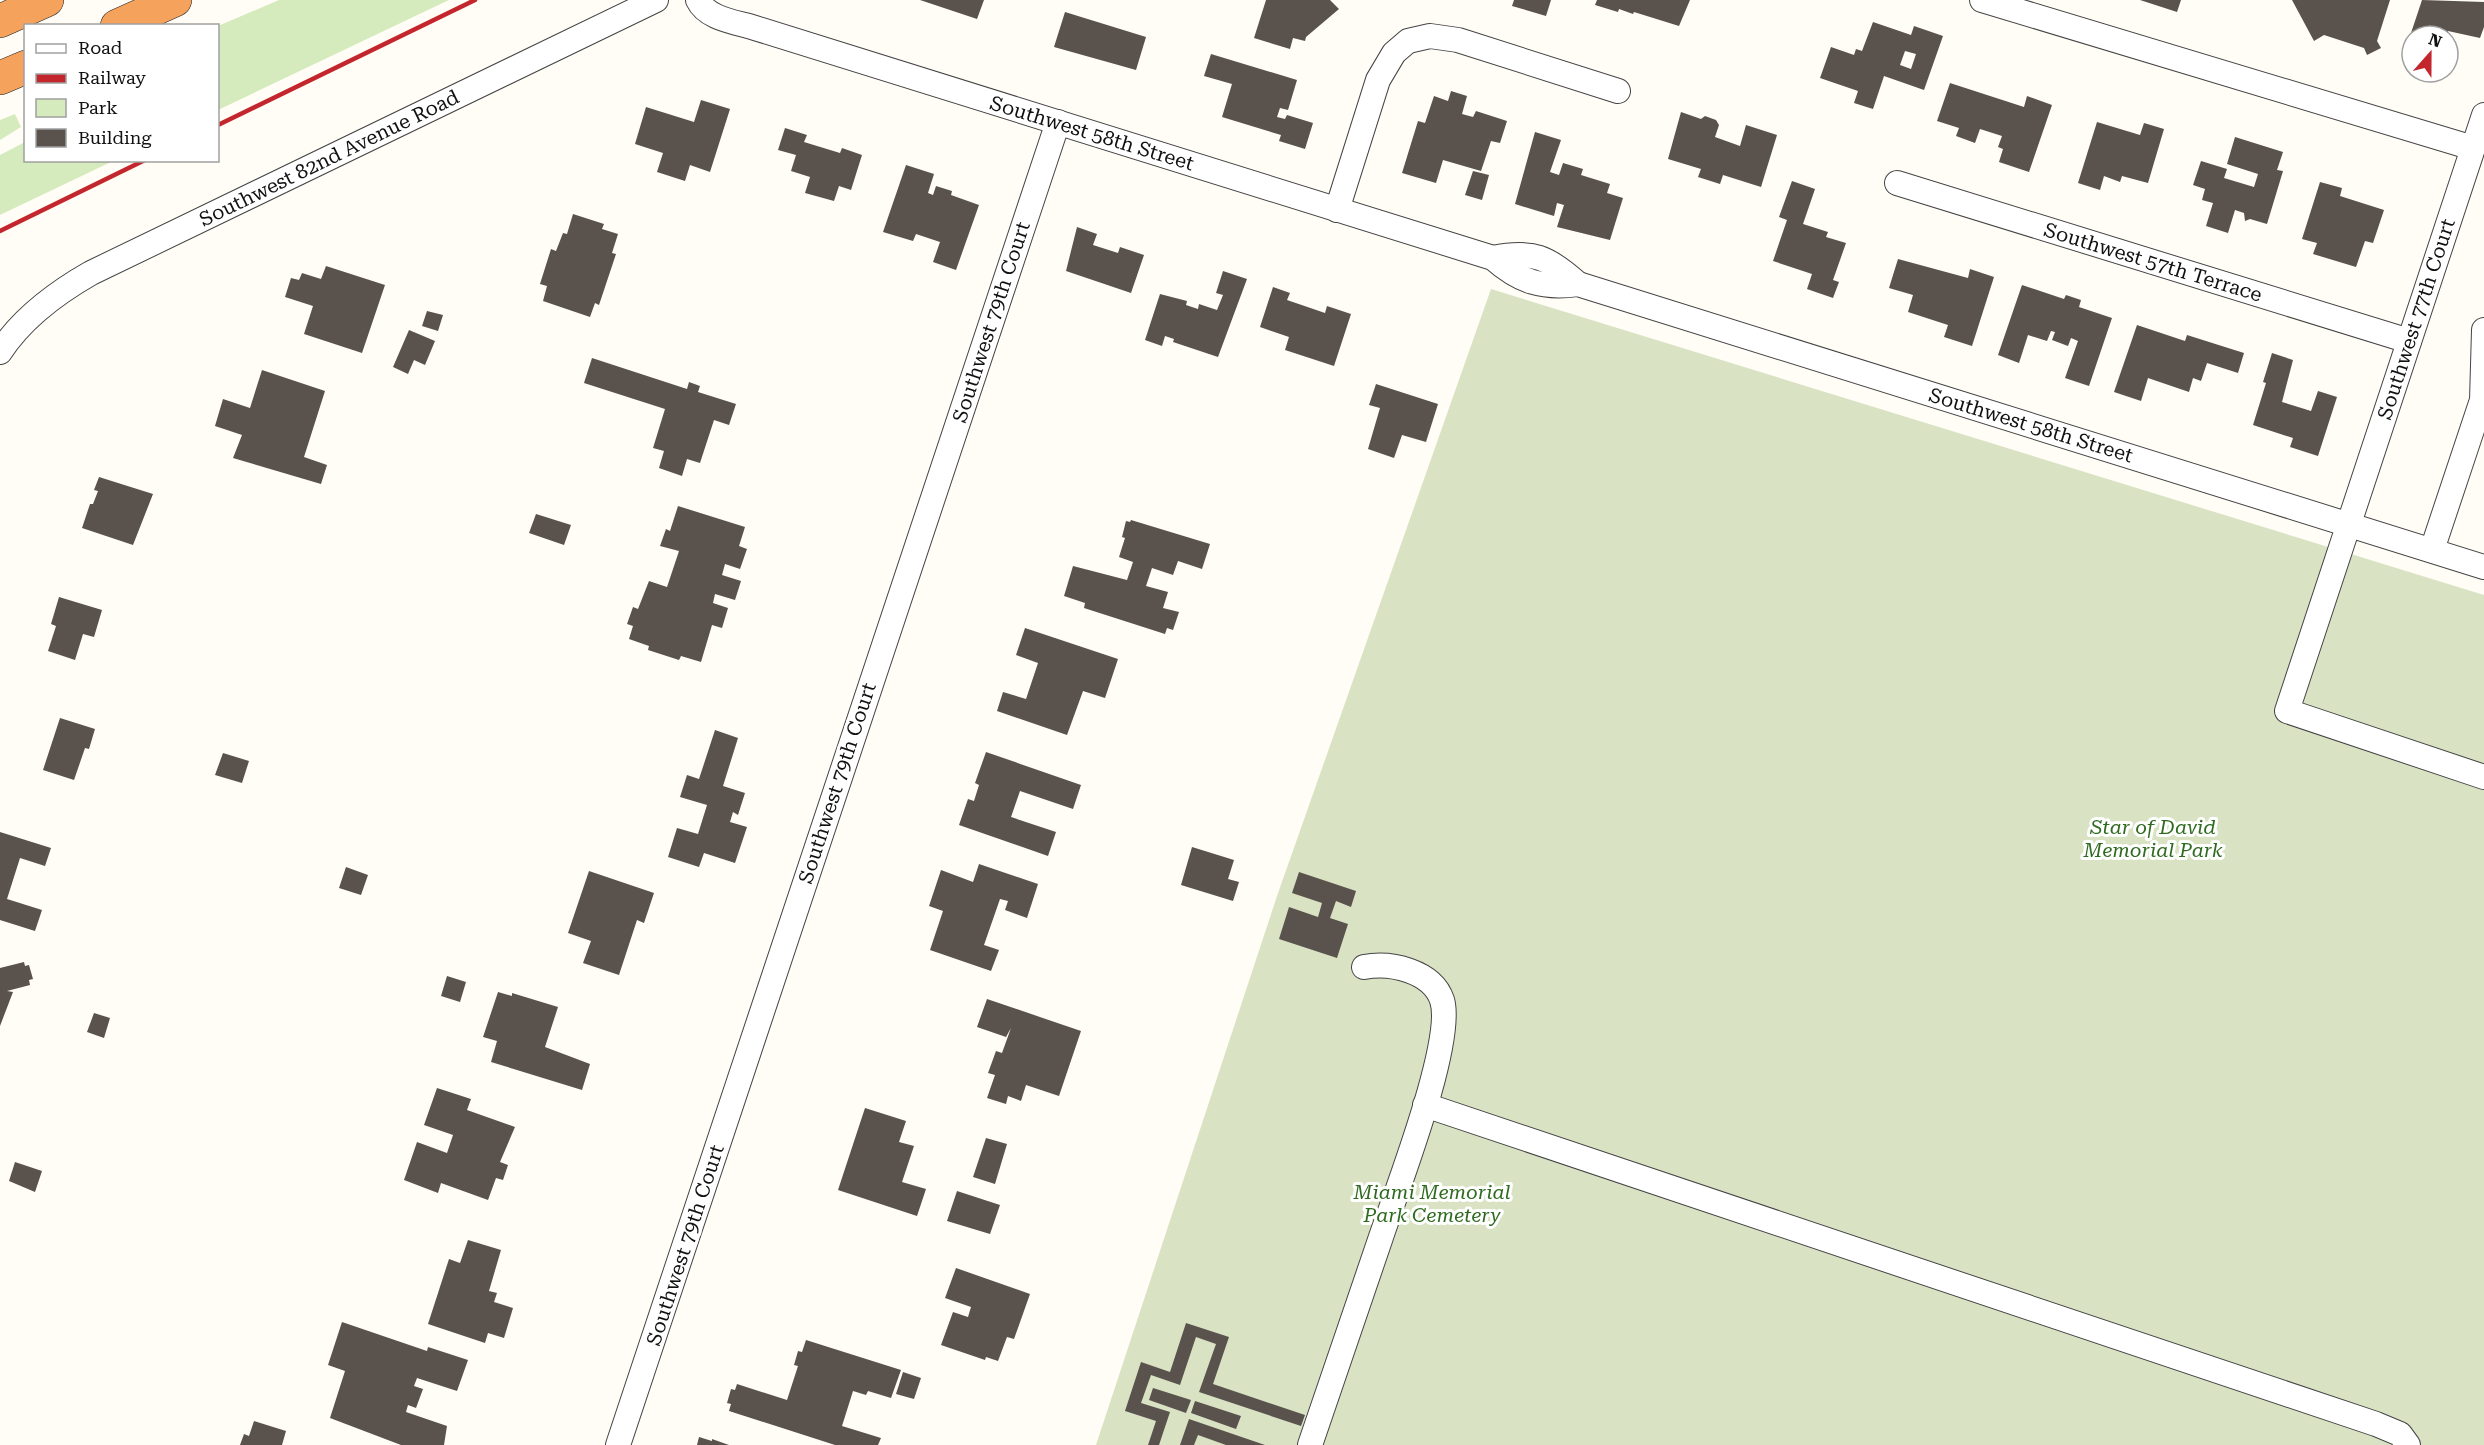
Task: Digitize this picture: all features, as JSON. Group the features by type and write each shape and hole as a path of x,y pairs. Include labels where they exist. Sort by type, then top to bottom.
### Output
{"highway":[{"path":"0,21 46,0"},
{"path":"121,24 175,0"},
{"path":"0,78 24,68"}],"street":[{"name":"Southwest 82nd Avenue Road","path":"7,343 51,298 91,273 656,0"},
{"name":"Southwest 58th Street","path":"698,0 702,9 728,20 1493,258 1518,254 1544,258 1578,284 2484,567"},
{"path":"1982,0 2473,148"},
{"path":"1337,210 1378,80 1388,60 1408,41 1430,36 1458,40 1618,91"},
{"name":"Southwest 77th Court","path":"2484,115 2287,711 2484,777"},
{"name":"Southwest 79th Court","path":"618,1445 1058,122"},
{"name":"Southwest 57th Terrace","path":"1897,183 2409,341"},
{"path":"2432,550 2482,400 2484,330"},
{"path":"1310,1445 1425,1105 1439,1054 1442,1000 1429,981 1414,973 1376,964 1364,967"},
{"path":"1425,1105 2376,1424 2400,1434 2408,1445"}],"green space":[{"path":"279,0 449,0 219,110 219,26"},
{"path":"15,114 21,127 0,140 0,120"},
{"path":"24,143 24,162 111,162 0,215 0,155"},
{"name":"Star of David Memorial Park","path":"1491,289 2484,595 2484,1445 1096,1445 1277,896"}],"building":[{"path":"920,0 984,0 977,19"},
{"path":"1266,0 1330,0 1339,9 1306,37 1305,41 1293,38 1290,49 1254,38"},
{"path":"1514,0 1551,0 1546,16 1512,6"},
{"path":"1597,0 1690,0 1679,26 1634,12 1633,14 1619,9 1618,12 1595,5"},
{"path":"2140,0 2181,0 2177,12"},
{"path":"2292,0 2390,0 2377,41 2381,48 2367,55 2364,48 2324,35 2314,41"},
{"path":"2422,0 2484,2 2484,27 2480,38 2460,34 2460,24 2414,24"},
{"path":"1065,12 1146,37 1136,70 1054,47"},
{"path":"1873,22 1911,35 1914,26 1943,36 1924,90 1884,76 1873,109 1854,103 1858,91 1820,78 1831,47 1854,55 1856,49 1862,51","holes":["1905,51 1916,54 1911,69 1900,65"]},
{"path":"1211,54 1297,80 1288,110 1280,108 1277,117 1285,119 1287,115 1313,123 1305,149 1279,141 1281,135 1222,117 1232,84 1204,76"},
{"path":"1950,83 2024,107 2027,96 2052,105 2029,172 1999,162 2003,149 1998,147 2002,136 1980,129 1975,143 1956,136 1959,128 1937,121"},
{"path":"1451,91 1467,96 1462,114 1473,117 1476,111 1507,121 1500,143 1491,141 1481,171 1443,160 1436,183 1402,173 1418,121 1425,123 1434,96 1448,101"},
{"path":"701,100 730,109 710,172 690,165 685,181 657,172 663,153 635,144 646,107 694,122"},
{"path":"1681,112 1701,119 1705,116 1716,120 1719,125 1715,137 1740,146 1746,125 1777,135 1761,187 1723,175 1720,184 1698,177 1701,169 1668,159"},
{"path":"2097,122 2140,135 2144,123 2164,129 2148,183 2122,176 2120,182 2104,176 2100,190 2078,183"},
{"path":"785,128 807,135 804,142 840,153 842,148 862,155 851,190 839,186 834,201 805,193 810,177 791,171 796,155 778,150"},
{"path":"1535,132 1561,140 1550,172 1559,175 1563,163 1583,169 1581,175 1610,184 1607,193 1623,198 1610,240 1557,227 1564,205 1557,203 1554,216 1515,204"},
{"path":"2235,137 2283,152 2277,170 2283,171 2267,224 2250,219 2245,221 2244,213 2235,210 2228,233 2206,226 2213,203 2202,200 2205,189 2193,185 2201,161 2227,169 2224,178 2254,187 2258,174 2227,164"},
{"path":"906,165 934,174 928,193 933,195 936,186 952,191 951,195 979,205 956,270 933,262 940,242 916,234 913,241 883,232"},
{"path":"1473,171 1489,175 1482,200 1465,195"},
{"path":"1792,181 1815,189 1803,224 1828,232 1826,237 1846,243 1833,280 1839,282 1833,298 1807,289 1812,274 1773,261 1787,220 1779,217"},
{"path":"2320,182 2342,188 2340,196 2384,210 2373,243 2365,241 2356,267 2313,254 2317,243 2302,239"},
{"path":"573,214 604,224 602,229 618,234 612,253 616,254 599,305 595,303 590,317 543,301 547,286 540,284 551,249 556,251 563,233 567,234"},
{"path":"1077,227 1097,234 1093,245 1118,253 1120,247 1144,255 1131,293 1066,271"},
{"path":"1898,259 1968,278 1970,269 1994,277 1972,346 1944,337 1948,325 1908,312 1913,295 1889,288"},
{"path":"326,266 385,285 362,353 304,334 313,306 285,297 291,278 299,280 302,273 321,279"},
{"path":"1223,271 1247,279 1218,357 1173,342 1174,339 1165,336 1162,346 1145,340 1160,294 1187,301 1186,305 1198,309 1199,304 1217,310 1223,295 1216,293"},
{"path":"2022,285 2064,299 2066,295 2081,300 2079,307 2112,318 2089,386 2065,378 2078,341 2071,338 2068,346 2052,340 2055,332 2051,331 2047,341 2028,335 2019,363 1998,355"},
{"path":"1273,287 1290,293 1287,300 1325,313 1327,306 1351,314 1334,366 1285,350 1289,337 1260,327"},
{"path":"427,311 443,315 438,331 422,326"},
{"path":"2137,325 2185,341 2187,335 2244,353 2238,373 2207,363 2201,381 2193,378 2189,392 2148,378 2141,401 2114,392"},
{"path":"409,330 435,341 425,365 414,360 408,374 393,367"},
{"path":"2272,353 2293,360 2282,402 2311,411 2318,391 2337,397 2318,456 2290,447 2293,438 2253,425 2266,383 2263,382"},
{"path":"592,358 687,389 689,382 700,386 698,392 736,404 729,425 714,420 700,463 687,459 682,476 659,468 664,451 653,448 665,409 584,383"},
{"path":"262,370 325,391 304,457 327,465 321,484 233,458 242,435 215,426 223,399 250,408"},
{"path":"1376,384 1438,404 1426,442 1402,435 1394,458 1368,449 1380,408 1369,405"},
{"path":"99,477 153,494 133,545 82,528 90,504 93,504 98,491 94,490"},
{"path":"678,506 745,527 739,546 747,549 740,569 725,564 722,575 741,581 735,600 715,594 713,603 728,608 722,628 712,625 701,662 681,656 679,660 648,650 649,646 629,639 633,626 627,624 633,607 638,609 649,581 667,587 679,551 660,546 666,529 670,531"},
{"path":"536,514 571,525 564,545 529,533"},
{"path":"1131,520 1210,544 1202,569 1178,561 1173,575 1152,568 1146,586 1168,592 1163,608 1179,612 1173,630 1167,628 1165,634 1084,608 1085,603 1064,596 1073,566 1127,580 1133,562 1119,557 1125,538 1122,537 1126,521"},
{"path":"59,597 102,610 94,637 83,634 75,660 48,651 56,626 51,624"},
{"path":"1025,628 1118,659 1105,698 1083,691 1067,735 997,711 1003,692 1026,699 1038,663 1016,655"},
{"path":"60,718 95,729 89,749 85,748 74,780 43,770"},
{"path":"715,730 738,738 723,786 745,793 738,815 733,812 730,822 747,827 735,863 704,853 699,867 668,857 677,828 698,834 707,805 680,797 687,775 699,779"},
{"path":"986,752 1081,785 1073,809 1020,791 1011,817 1056,832 1048,856 959,825 968,799 974,801 979,785 975,783"},
{"path":"223,753 249,761 242,783 215,775"},
{"path":"0,832 51,848 45,866 20,858 7,899 42,910 35,931 0,920"},
{"path":"1192,847 1234,860 1228,879 1239,882 1233,901 1181,885"},
{"path":"979,864 1038,884 1027,918 1005,910 1008,901 1000,899 984,945 999,950 991,971 930,950 943,911 929,906 941,870 973,882"},
{"path":"346,867 368,875 361,895 339,888"},
{"path":"589,871 654,893 644,923 637,920 619,975 583,963 591,941 568,933"},
{"path":"1299,872 1356,891 1351,907 1336,901 1330,918 1348,924 1337,958 1279,939 1289,907 1318,917 1322,903 1292,893"},
{"path":"24,962 25,966 29,965 33,979 29,980 30,985 7,991 13,992 0,1026 0,968"},
{"path":"447,976 466,982 460,1002 441,996"},
{"path":"498,992 512,996 512,993 558,1007 545,1047 590,1064 582,1090 491,1062 497,1041 483,1037"},
{"path":"987,999 1081,1031 1059,1096 1026,1085 1021,1101 1008,1096 1006,1104 987,1098 995,1075 988,1073 996,1051 1002,1053 1011,1028 1006,1037 977,1027"},
{"path":"94,1013 110,1018 104,1038 87,1032"},
{"path":"437,1088 471,1099 467,1110 515,1127 500,1162 508,1165 503,1180 496,1178 488,1200 441,1183 438,1193 404,1180 417,1142 447,1153 453,1135 424,1125"},
{"path":"865,1108 906,1121 899,1142 914,1146 902,1182 926,1189 917,1216 838,1190"},
{"path":"986,1138 1007,1144 995,1184 973,1177"},
{"path":"15,1162 42,1171 35,1192 9,1181"},
{"path":"957,1191 1000,1205 990,1234 947,1221"},
{"path":"468,1240 501,1250 489,1291 497,1293 494,1302 513,1308 504,1338 488,1333 485,1343 428,1324 449,1259 460,1263"},
{"path":"956,1268 1030,1294 1014,1339 1007,1337 998,1361 986,1357 985,1360 941,1345 953,1312 968,1317 971,1307 945,1298"},
{"path":"342,1322 427,1351 428,1347 468,1360 457,1391 417,1378 414,1386 423,1389 416,1408 408,1405 406,1412 447,1426 444,1445 401,1445 330,1418 345,1371 328,1365"},
{"path":"1186,1323 1229,1337 1213,1384 1305,1415 1301,1426 1199,1392 1216,1344 1196,1337 1180,1385 1151,1375 1141,1403 1170,1412 1159,1445 1148,1445 1156,1421 1125,1411 1141,1362 1170,1372"},
{"path":"806,1340 901,1370 891,1398 868,1391 866,1395 853,1391 842,1426 881,1438 878,1445 835,1445 729,1411 731,1404 727,1403 731,1389 735,1390 737,1384 787,1400 798,1366 794,1365 798,1351 802,1352"},
{"path":"903,1372 921,1378 914,1399 896,1394"},
{"path":"1153,1388 1191,1400 1186,1413 1149,1400"},
{"path":"1195,1401 1241,1416 1236,1429 1191,1413"},
{"path":"1189,1419 1265,1445 1226,1445 1198,1435 1194,1445 1180,1445"},
{"path":"254,1421 286,1431 282,1445 240,1445 244,1434 249,1436"},
{"path":"699,1437 712,1441 712,1439 729,1445 697,1445"}],"railway":[{"path":"219,125 475,0"},
{"path":"0,231 141,162"}],"park label":[{"name":"Miami Memorial Park Cemetery","path":"1432,1204"}]}
